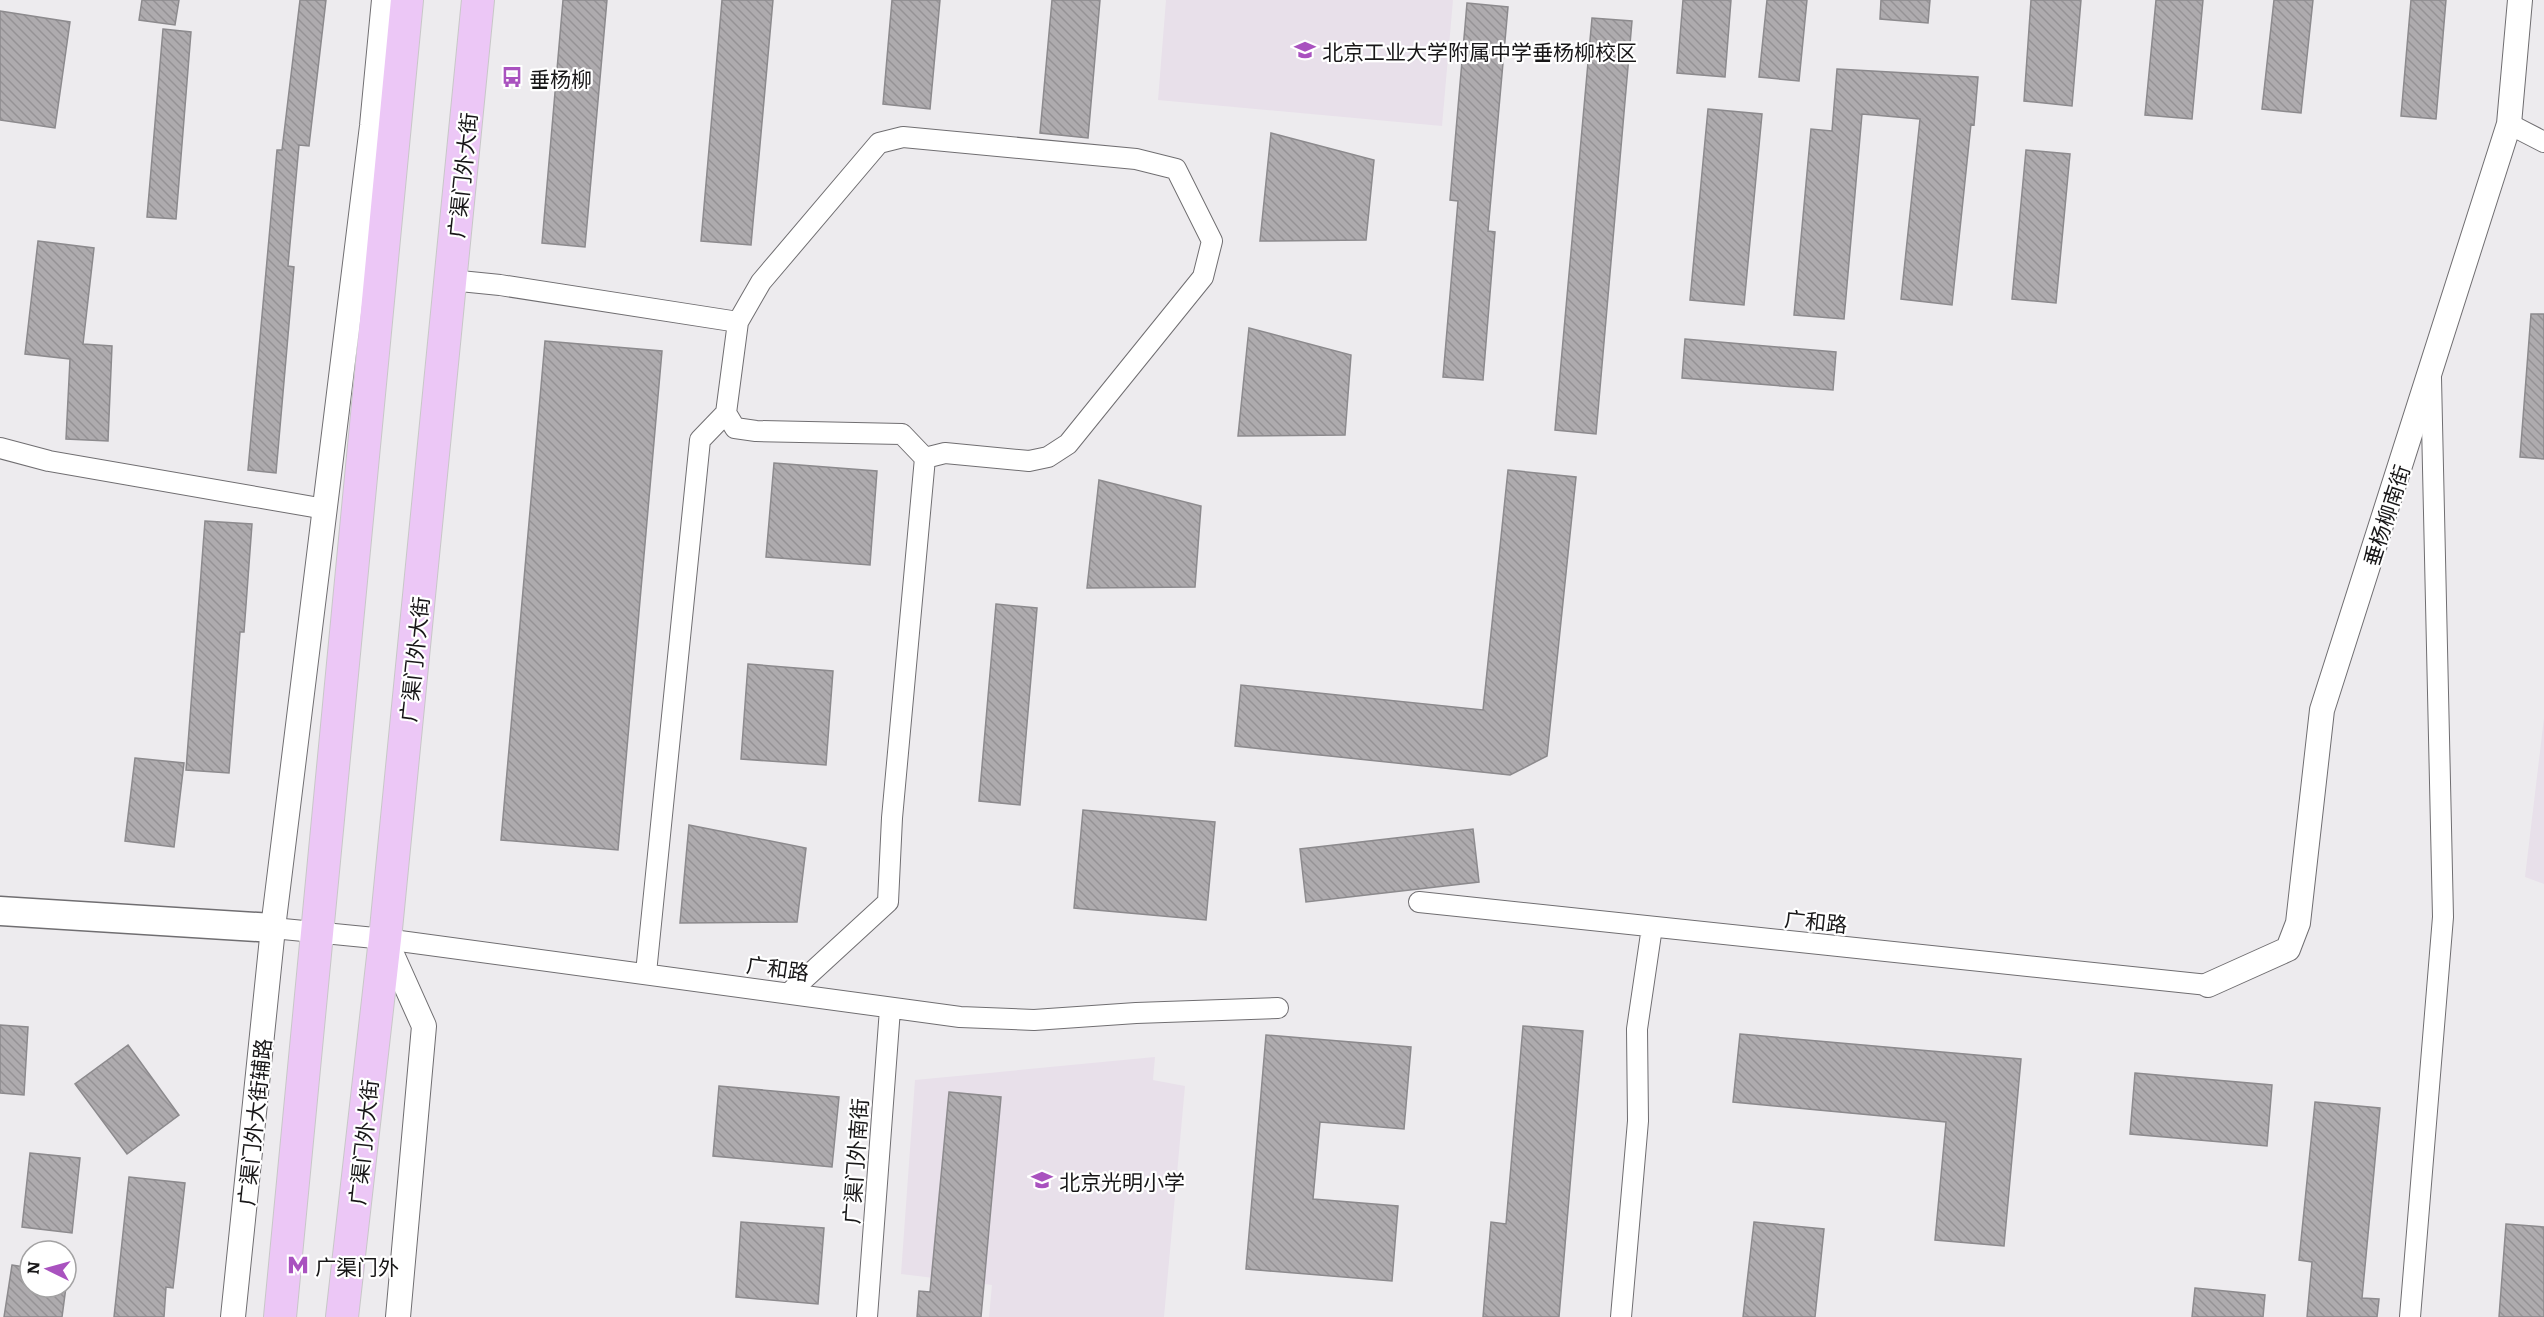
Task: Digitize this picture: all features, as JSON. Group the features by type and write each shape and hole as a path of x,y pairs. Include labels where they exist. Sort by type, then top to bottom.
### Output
{"main road":[{"path":"280,1317 408,0"},
{"name":"广渠门外大街","path":"342,1317 385,939 478,0"},
{"path":"0,911 273,928"}],"street":[{"path":"273,928 372,126 384,0"},
{"name":"垂杨柳南街","path":"2208,985 2288,949 2298,923 2322,710 2509,124 2520,0"},
{"path":"2509,124 2544,142"},
{"path":"646,974 700,440 726,413 738,322 761,282 879,143 903,137 1136,159 1176,169 1212,241 1203,278 1068,444 1048,457 1029,461 945,453 925,458"},
{"path":"450,280 500,285 738,322"},
{"path":"2410,1317 2443,917 2431,370"},
{"path":"726,413 735,428 756,431 902,434 925,458 892,818 888,902 790,992"},
{"path":"0,448 49,461 325,509"},
{"name":"广和路","path":"1419,902 2208,985"},
{"path":"1621,1317 1638,1121 1637,1029 1652,927"},
{"name":"广和路","path":"273,928 385,939 790,992 890,1009 960,1017 1034,1020 1136,1013 1278,1008"},
{"name":"广渠门外大街辅路","path":"233,1317 273,928"},
{"path":"385,939 424,1026 398,1317"},
{"name":"广渠门外南街","path":"867,1317 890,1009"}],"shaded area":[{"name":"北京工业大学附属中学垂杨柳校区","path":"1166,0 1453,0 1442,126 1158,100"},
{"path":"2544,718 2544,884 2525,877"},
{"name":"北京光明小学","path":"1155,1057 1153,1080 1185,1086 1164,1317 989,1317 992,1285 901,1274 915,1080"}],"building":[{"path":"142,0 179,0 175,25 139,20"},
{"path":"300,0 326,0 309,146 299,145 288,266 294,267 276,473 248,470 277,150 282,150"},
{"path":"563,0 607,0 585,247 542,243"},
{"path":"722,0 773,0 751,245 701,241"},
{"path":"892,0 940,0 930,109 883,104"},
{"path":"1052,0 1100,0 1088,138 1040,133"},
{"path":"1683,0 1731,0 1725,77 1677,73"},
{"path":"1767,0 1807,0 1799,81 1759,77"},
{"path":"1881,0 1930,0 1928,23 1880,19"},
{"path":"2031,0 2081,0 2072,106 2024,101"},
{"path":"2156,0 2203,0 2192,119 2145,115"},
{"path":"2274,0 2313,0 2301,113 2262,109"},
{"path":"2411,0 2446,0 2436,119 2401,116"},
{"path":"1467,3 1508,7 1488,231 1495,232 1483,380 1443,377 1458,201 1450,200"},
{"path":"0,11 70,22 55,128 0,120"},
{"path":"1592,18 1632,21 1596,434 1555,430"},
{"path":"163,29 191,32 176,219 147,217"},
{"path":"1837,69 1978,77 1952,305 1901,299 1920,119 1862,114 1844,319 1794,315 1811,129 1832,131"},
{"path":"1708,109 1762,114 1744,305 1690,300"},
{"path":"1271,133 1374,160 1366,240 1260,241"},
{"path":"2026,150 2070,154 2056,303 2012,299"},
{"path":"38,241 94,248 83,344 112,346 108,441 66,439 70,359 25,354"},
{"path":"2531,314 2544,314 2544,459 2520,457"},
{"path":"1249,328 1351,355 1345,435 1238,436"},
{"path":"1685,339 1836,352 1833,390 1682,378"},
{"path":"545,341 662,351 618,850 501,840"},
{"path":"774,463 877,471 870,565 766,557"},
{"path":"1508,470 1576,477 1547,756 1510,775 1235,746 1241,685 1483,710"},
{"path":"1099,480 1201,506 1195,587 1087,588"},
{"path":"205,521 252,524 244,632 240,632 229,773 186,770"},
{"path":"996,604 1037,608 1020,805 979,801"},
{"path":"748,664 833,671 826,765 741,759"},
{"path":"135,758 184,763 174,847 125,841"},
{"path":"1083,810 1215,822 1206,920 1074,908"},
{"path":"689,825 806,848 797,922 680,923"},
{"path":"1473,829 1479,882 1306,902 1300,849"},
{"path":"0,1025 28,1027 24,1095 0,1093"},
{"path":"1523,1026 1583,1031 1559,1317 1483,1317 1491,1222 1506,1224"},
{"path":"1740,1034 2021,1059 2004,1246 1935,1240 1946,1122 1733,1102"},
{"path":"1266,1035 1411,1047 1404,1129 1320,1122 1313,1199 1398,1206 1392,1281 1246,1269"},
{"path":"128,1045 179,1115 127,1154 75,1084"},
{"path":"2135,1073 2272,1085 2267,1146 2130,1134"},
{"path":"719,1086 839,1097 832,1167 713,1156"},
{"path":"949,1092 1001,1097 981,1317 917,1317 919,1291 930,1292"},
{"path":"2315,1102 2380,1108 2362,1298 2379,1299 2377,1317 2307,1317 2312,1262 2299,1260"},
{"path":"30,1153 80,1158 72,1233 22,1227"},
{"path":"129,1177 185,1183 173,1288 166,1287 164,1317 114,1317"},
{"path":"741,1222 824,1228 818,1304 736,1297"},
{"path":"1754,1222 1824,1229 1815,1317 1743,1317"},
{"path":"2506,1224 2544,1227 2544,1317 2499,1317"},
{"path":"12,1265 18,1266 18,1299 64,1299 62,1317 4,1317"},
{"path":"2195,1288 2265,1295 2263,1317 2192,1317"}],"place":[{"name":"北京工业大学附属中学垂杨柳校区","path":"1305,50"},
{"name":"垂杨柳","path":"512,77"},
{"name":"北京光明小学","path":"1042,1180"},
{"name":"广渠门外","path":"298,1265"}]}
